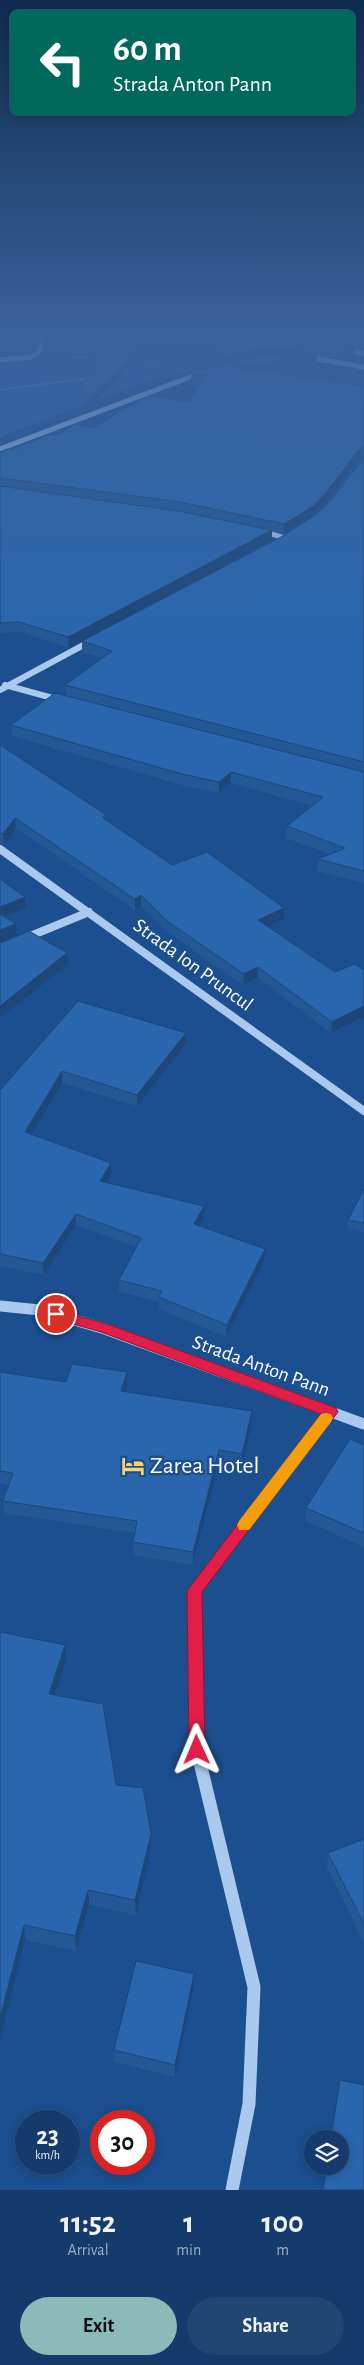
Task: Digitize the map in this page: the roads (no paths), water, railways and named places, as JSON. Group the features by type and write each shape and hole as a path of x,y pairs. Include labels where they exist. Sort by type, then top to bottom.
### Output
{"street":[{"path":"0,449 35,435"},
{"path":"258,530 285,538"},
{"path":"276,543 292,533"},
{"path":"0,690 94,640"},
{"path":"0,684 69,702"},
{"name":"Strada Ion Pruncul","path":"0,849 364,1111"},
{"path":"17,941 89,912"},
{"name":"Strada Anton Pann","path":"0,1306 40,1310 105,1329 364,1424"},
{"path":"232,2190 249,2104 254,1987 197,1750 194,1591 331,1412"}],"place":[{"name":"Zarea Hotel","path":"133,1466"}]}
